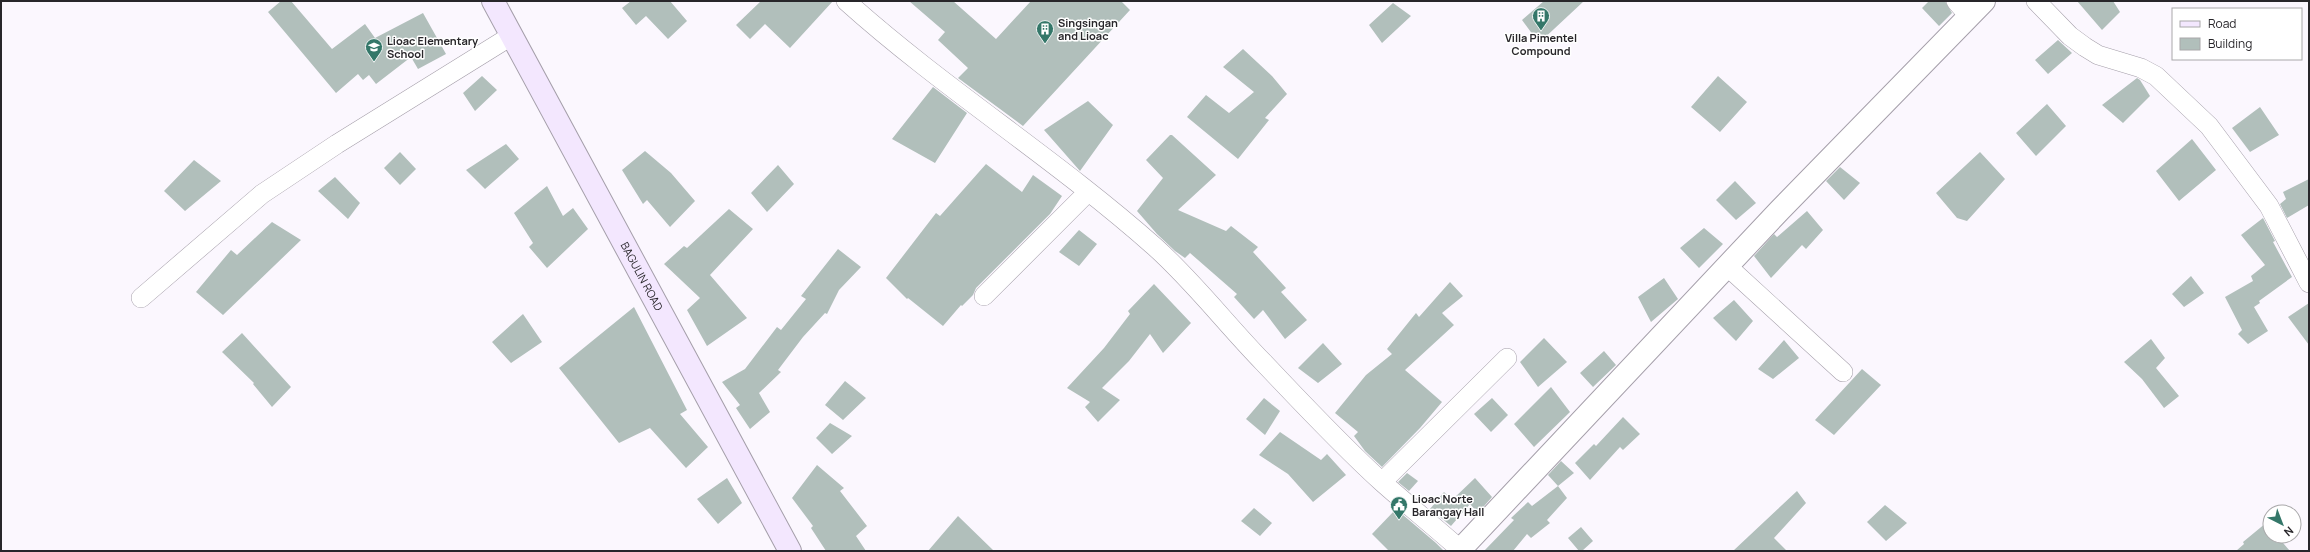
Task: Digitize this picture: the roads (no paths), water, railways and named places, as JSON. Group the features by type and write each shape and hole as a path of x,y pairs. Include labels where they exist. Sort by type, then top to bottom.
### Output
{"main road":[{"name":"BAGULIN ROAD","path":"493,1 790,551"}],"street":[{"path":"846,1 878,30 1088,192 1184,274 1261,360 1382,482 1460,550 1970,6"},
{"path":"2036,1 2070,36 2085,47 2098,55 2141,68 2156,76 2209,126 2269,206 2309,283"},
{"path":"141,298 262,194 336,144 511,36"},
{"path":"984,296 1088,192"},
{"path":"1727,266 1843,372"},
{"path":"1382,482 1507,358"}],"place":[{"name":"Villa Pimentel Compound","path":"1541,31"},
{"name":"Singsingan and Lioac","path":"1045,44"},
{"name":"Lioac Elementary School","path":"374,62"},
{"name":"Lioac Norte Barangay Hall","path":"1399,520"}]}
